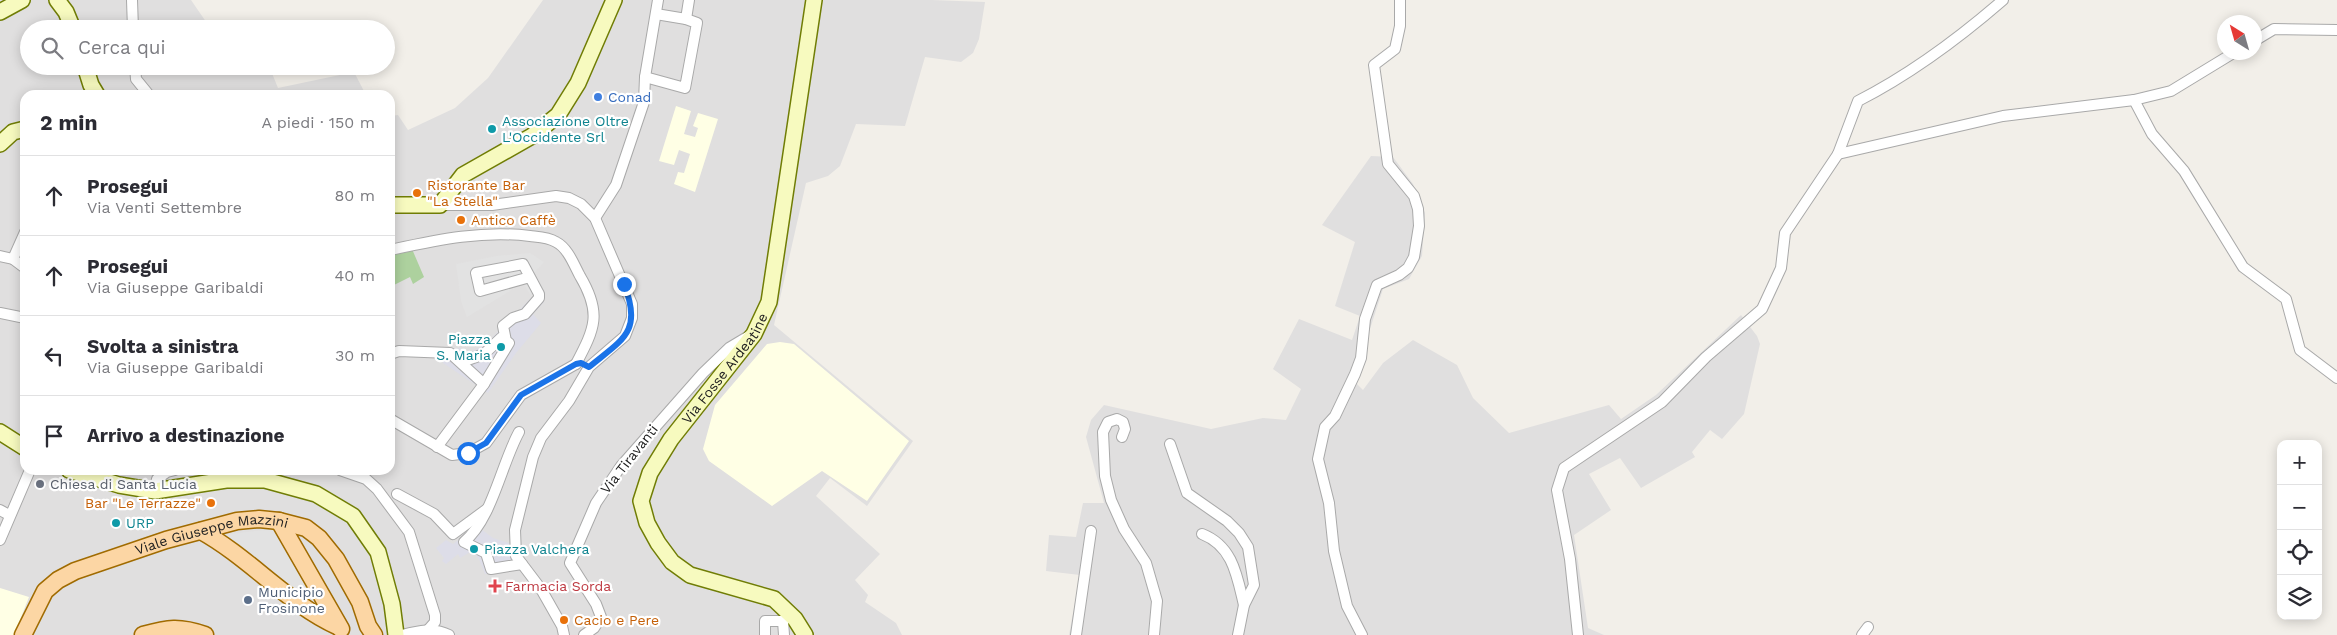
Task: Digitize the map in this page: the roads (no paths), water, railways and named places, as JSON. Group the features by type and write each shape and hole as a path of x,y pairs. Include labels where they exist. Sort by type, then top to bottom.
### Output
{"main road":[{"path":"0,12 22,0"},
{"path":"57,0 69,20"},
{"path":"395,205 440,205 463,175 532,136 558,115 578,83 614,0"},
{"name":"Via Fosse Ardeatine","path":"805,635 795,619 774,599 690,575 672,562 647,524 641,501 650,473 671,439 754,334 768,302 814,0"},
{"path":"88,75 94,90"},
{"path":"0,144 13,132 20,130"},
{"path":"1,434 20,445"},
{"path":"85,475 118,485 154,491 226,480 265,480 316,494 352,516 378,552 392,604 396,635"},
{"name":"Viale Giuseppe Mazzini","path":"23,635 45,592 58,580 75,571 140,549 237,521 259,519 279,521 306,528 319,538 331,552 360,602 368,626 374,635"},
{"path":"279,521 342,631"},
{"path":"201,532 220,542 316,616 342,631"},
{"path":"143,635 167,628 187,628 205,635"}],"street":[{"path":"132,0 133,20"},
{"path":"595,218 616,185 644,102 644,77 658,0"},
{"path":"686,19 690,0"},
{"path":"1362,635 1347,606 1334,551 1329,502 1318,459 1325,427 1335,416 1355,374 1360,358 1365,319 1376,285 1400,275 1408,268 1414,258 1417,244 1418,209 1414,196 1388,164 1374,64 1395,49 1400,26 1400,0"},
{"path":"1578,635 1570,559 1557,490 1564,468 1662,402 1706,358 1762,309 1781,268 1785,233 1838,154 1858,101 1885,87 1965,32 2003,0"},
{"path":"644,77 684,88 697,22 656,14"},
{"path":"2262,36 2274,29 2337,30"},
{"path":"1838,154 2003,116 2134,100 2171,91 2222,60"},
{"path":"135,75 136,79 145,90"},
{"path":"2134,100 2152,134 2184,171 2244,267 2286,299 2300,350 2337,378"},
{"path":"440,205 492,206 556,196 569,198 581,204 595,218 633,311 625,336 589,367 569,401 541,438 533,457 515,530 516,556 541,589 562,626 564,635"},
{"path":"395,249 474,234 519,234 542,237 557,242 568,255 594,304 593,329 576,364"},
{"path":"13,259 20,243"},
{"path":"0,256 13,259 20,264"},
{"path":"436,447 484,384 509,343 506,341 503,326 513,318 525,314 539,298 530,277 523,264 476,273 480,291 530,277"},
{"path":"0,313 20,317"},
{"name":"Via Tiravanti","path":"590,634 601,617 596,604 570,563 596,503 620,466 674,403 729,348 754,334"},
{"path":"462,362 484,354 501,338 506,341"},
{"path":"395,352 450,353 484,384"},
{"path":"395,422 452,456 460,455 477,449 486,443 521,395 576,364 581,363 589,367"},
{"path":"1122,437 1125,429 1123,422 1117,419 1108,422 1103,432 1105,476 1111,500 1121,522 1146,563 1157,600 1154,635"},
{"path":"519,432 507,456 485,515 472,536 464,542 486,553 490,569 522,564"},
{"path":"1170,444 1187,493 1227,521 1239,533 1248,547 1254,585 1244,605 1238,635"},
{"path":"0,540 4,512 27,475"},
{"path":"154,491 157,479 165,475"},
{"path":"354,475 366,479 377,488 409,532 435,614 435,622 428,630"},
{"path":"397,494 434,514 453,534 487,509"},
{"path":"1076,635 1091,531"},
{"path":"1202,534 1222,546 1231,558 1244,605"},
{"path":"765,635 765,621 783,621 784,635"},
{"path":"402,635 428,630 449,635"}],"place":[{"name":"Conad","path":"598,97"},
{"name":"Associazione Oltre L'Occidente Srl","path":"492,129"},
{"name":"Ristorante Bar \"La Stella\"","path":"417,193"},
{"name":"Antico Caffè","path":"461,220"},
{"name":"Piazza S. Maria","path":"501,347"},
{"name":"Chiesa di Santa Lucia","path":"40,484"},
{"name":"Bar \"Le Terrazze\"","path":"211,503"},
{"name":"URP","path":"116,523"},
{"name":"Piazza Valchera","path":"474,549"},
{"name":"Farmacia Sorda","path":"495,586"},
{"name":"Municipio Frosinone","path":"248,600"},
{"name":"Cacio e Pere","path":"564,620"}]}
